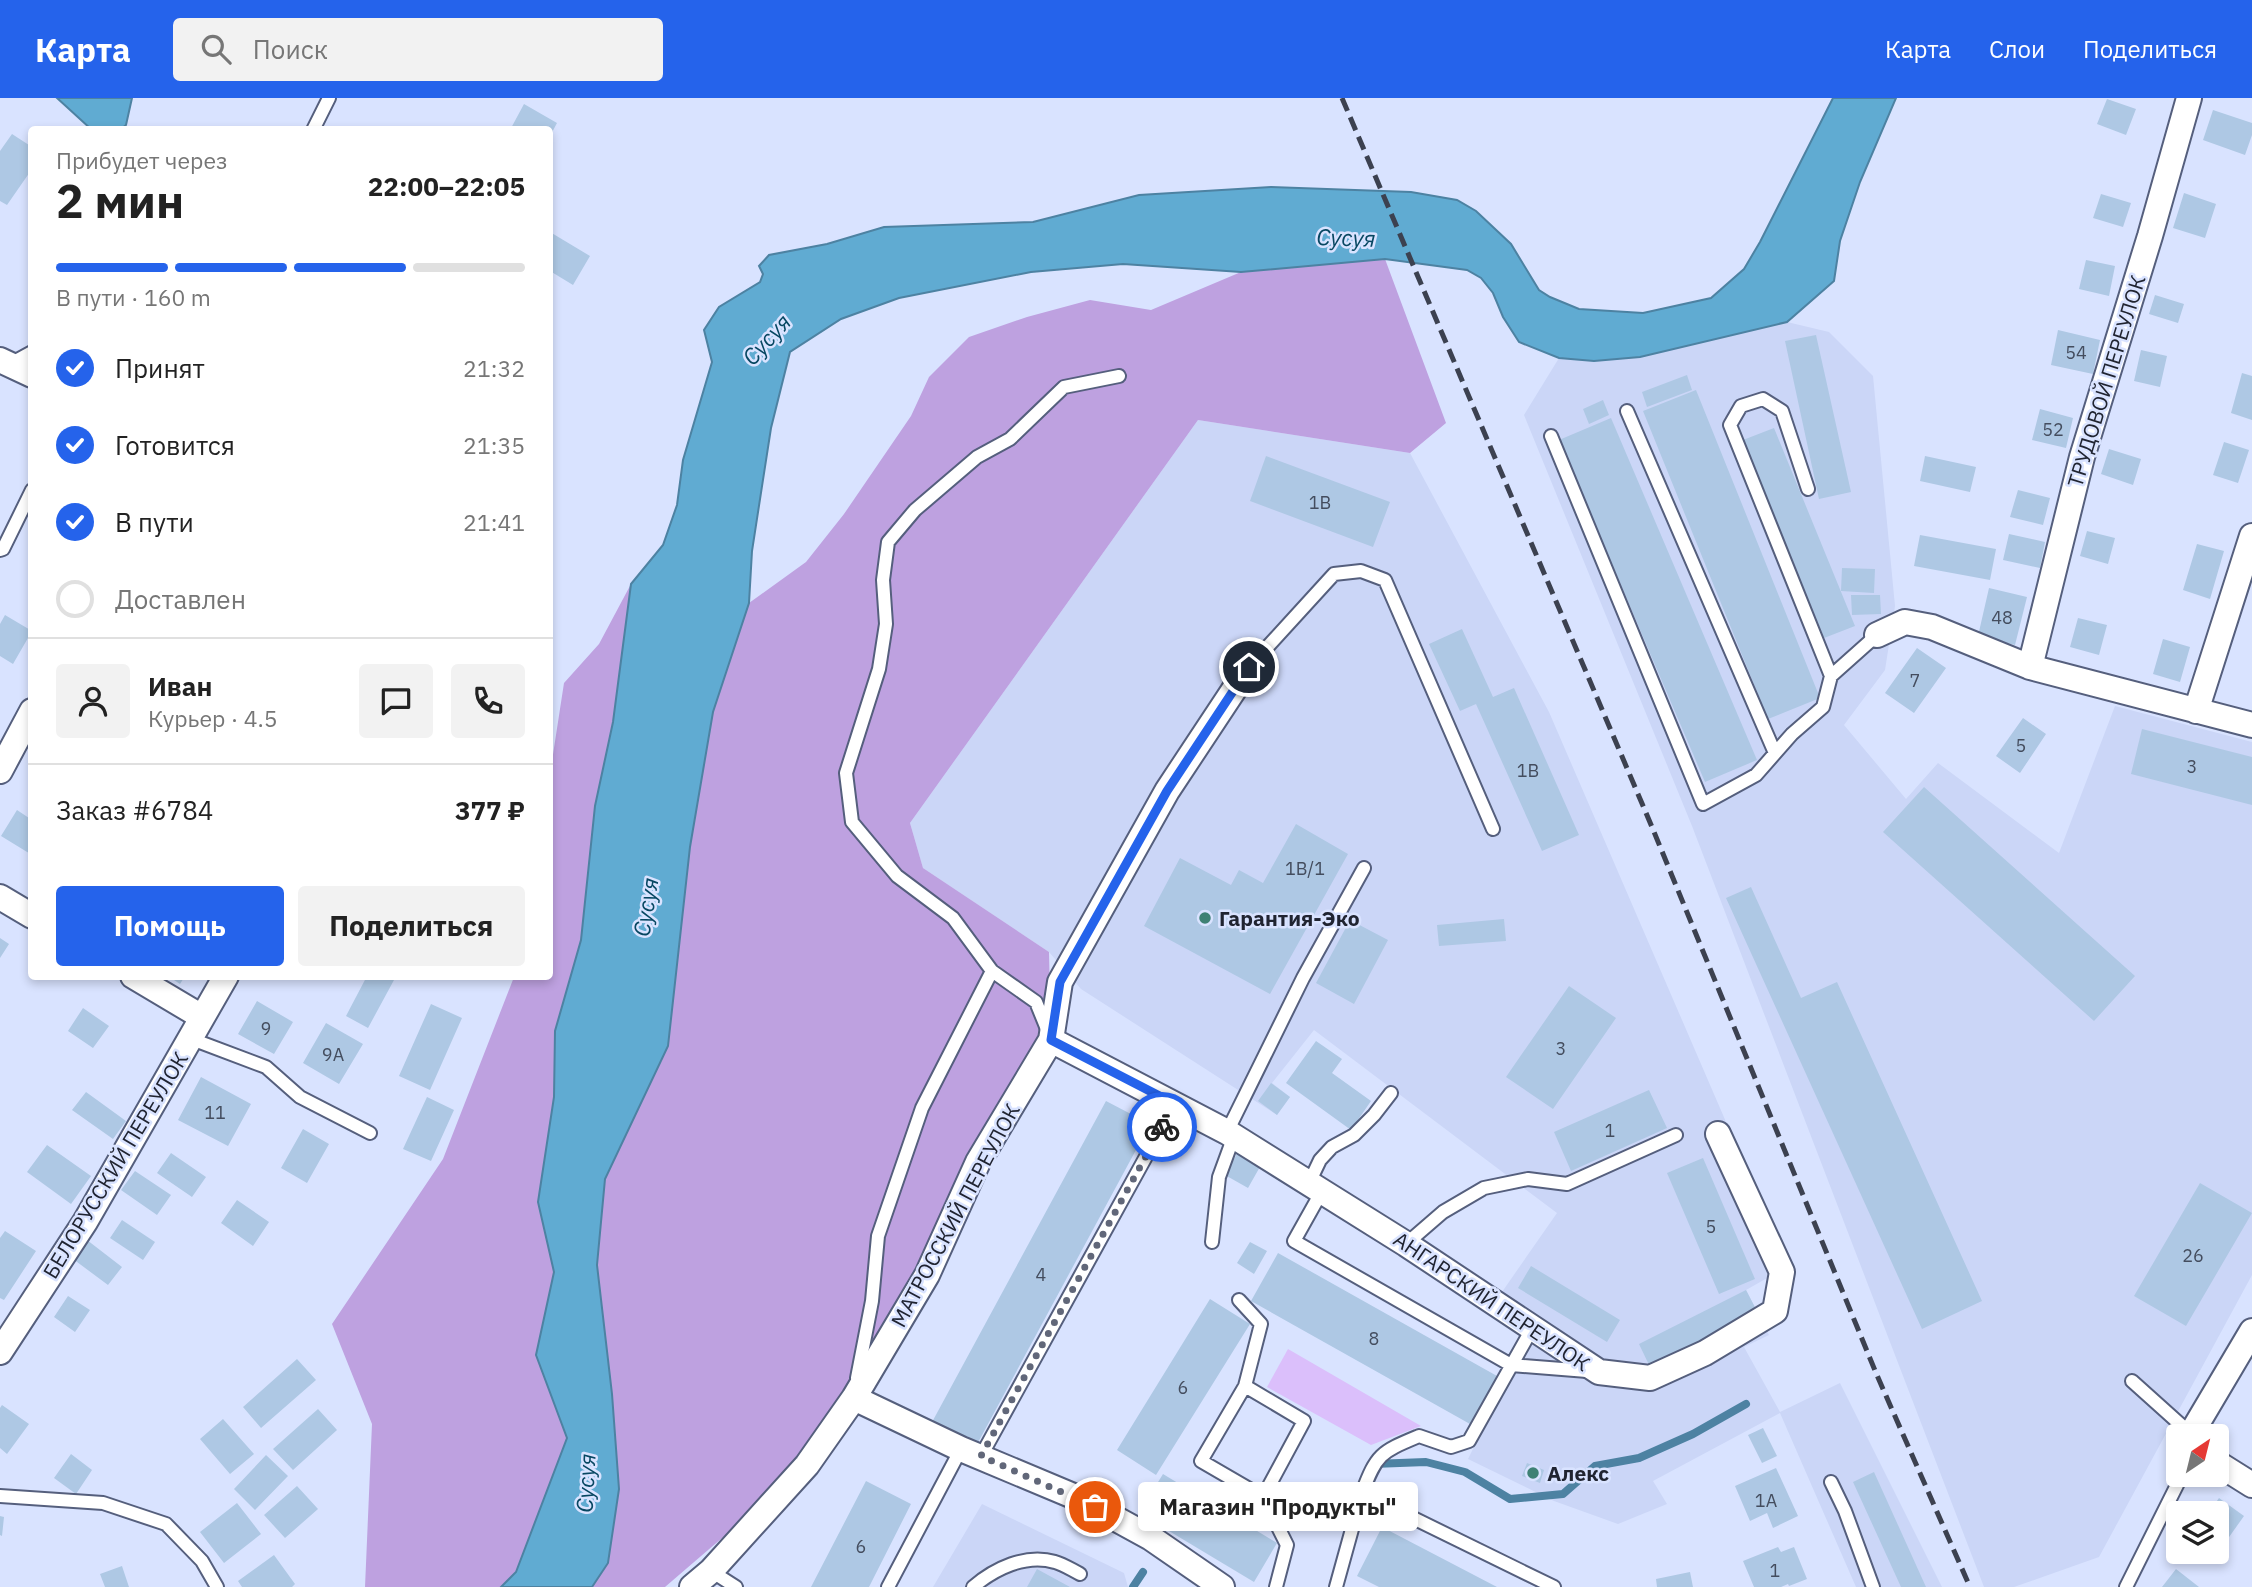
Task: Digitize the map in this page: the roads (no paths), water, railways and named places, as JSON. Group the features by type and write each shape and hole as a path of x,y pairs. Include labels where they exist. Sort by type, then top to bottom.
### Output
{"street":[{"name":"ТРУДОВОЙ ПЕРЕУЛОК","path":"2030,667 2082,457 2189,98"},
{"path":"2196,711 2252,536"},
{"path":"1877,635 1905,622 1932,627 2030,667 2252,725"},
{"name":"МАТРОССКИЙ ПЕРЕУЛОК","path":"692,1587 711,1570 807,1465 853,1398 927,1275 978,1162 1051,1040 1060,982 1167,791 1249,667"},
{"path":"0,771 28,718"},
{"path":"0,897 28,914"},
{"path":"138,980 196,1028"},
{"name":"БЕЛОРУССКИЙ ПЕРЕУЛОК","path":"0,1352 85,1222 224,980"},
{"name":"АНГАРСКИЙ ПЕРЕУЛОК","path":"1051,1040 1230,1134 1406,1244 1599,1372 1650,1378 1705,1353 1774,1311 1782,1272 1718,1133"},
{"path":"2198,1424 2252,1331"},
{"path":"853,1398 971,1453 1078,1498 1129,1525 1222,1587"},
{"path":"2230,1471 2252,1485"}],"lane":[{"path":"315,126 329,98"},
{"path":"14,366 28,355"},
{"path":"1051,1040 1036,1002 992,971 953,918 897,876 852,822 846,773 879,669 886,624 883,580 888,542 915,510 977,457 1010,439 1064,387 1118,376"},
{"path":"1808,489 1782,411 1763,399 1741,406 1730,425 1831,676"},
{"path":"1627,411 1775,753"},
{"path":"1551,436 1703,804 1756,775 1792,734 1823,708 1831,676 1877,635"},
{"path":"0,550 3,549 28,498"},
{"path":"1249,667 1334,574 1361,571 1385,580 1493,830"},
{"path":"1212,1242 1219,1177 1230,1134 1303,978 1364,868"},
{"path":"853,1398 872,1301 878,1236 922,1108 992,971"},
{"path":"196,1028 266,1068 300,1097 370,1133"},
{"path":"1391,1093 1354,1135 1332,1147 1321,1160 1316,1187 1294,1241 1511,1365 1599,1372"},
{"path":"888,1587 971,1453 1175,1104"},
{"path":"1406,1244 1443,1212 1484,1188 1528,1179 1567,1184 1676,1135"},
{"path":"1239,1300 1261,1324 1245,1386 1201,1461 1263,1497 1363,1493 1554,1587"},
{"path":"1336,1587 1373,1464 1385,1450 1419,1436 1451,1447 1469,1441 1533,1327"},
{"path":"2132,1381 2180,1424"},
{"path":"1245,1386 1304,1421 1263,1497"},
{"path":"1831,1482 1845,1511 1873,1587"},
{"path":"2126,1587 2176,1488"},
{"path":"0,1496 103,1503 166,1524 202,1562 217,1587"},
{"path":"1263,1497 1287,1545 1276,1587"},
{"path":"973,1587 986,1576 1013,1563 1035,1559 1055,1562 1080,1574"},
{"path":"711,1570 736,1587"}],"water":[{"path":"57,98 132,98 125,126 88,126"},
{"name":"Сусуя","path":"1833,98 1896,98 1860,182 1840,241 1834,281 1787,322 1640,357 1594,361 1559,358 1519,342 1503,317 1493,293 1481,278 1467,270 1385,259 1241,272 1123,264 1031,272 899,298 841,319 790,352 771,428 752,551 749,603 713,712 690,847 668,1046 605,1179 597,1265 612,1394 619,1489 608,1563 592,1587 501,1587 516,1572 567,1438 536,1355 554,1272 538,1202 554,1097 555,1031 581,940 595,806 613,722 631,584 663,545 677,505 683,460 712,362 704,330 719,307 760,282 763,274 759,266 769,255 827,244 884,227 1033,222 1139,195 1271,187 1411,192 1457,200 1476,211 1511,244 1539,290 1550,297 1579,309 1643,313 1711,298 1744,269"}],"waterway":[{"path":"1373,1464 1426,1462 1465,1472 1510,1499 1563,1494 1595,1466 1639,1458 1693,1434 1746,1404"},
{"path":"1133,1587 1143,1572"}],"railway":[{"path":"1342,98 1652,827 1876,1373 1970,1587"}],"place":[{"name":"Гарантия-Эко","path":"1205,918"},
{"name":"Алекс","path":"1533,1473"},
{"name":"Магазин \"Продукты\"","path":"1095,1507"}]}
